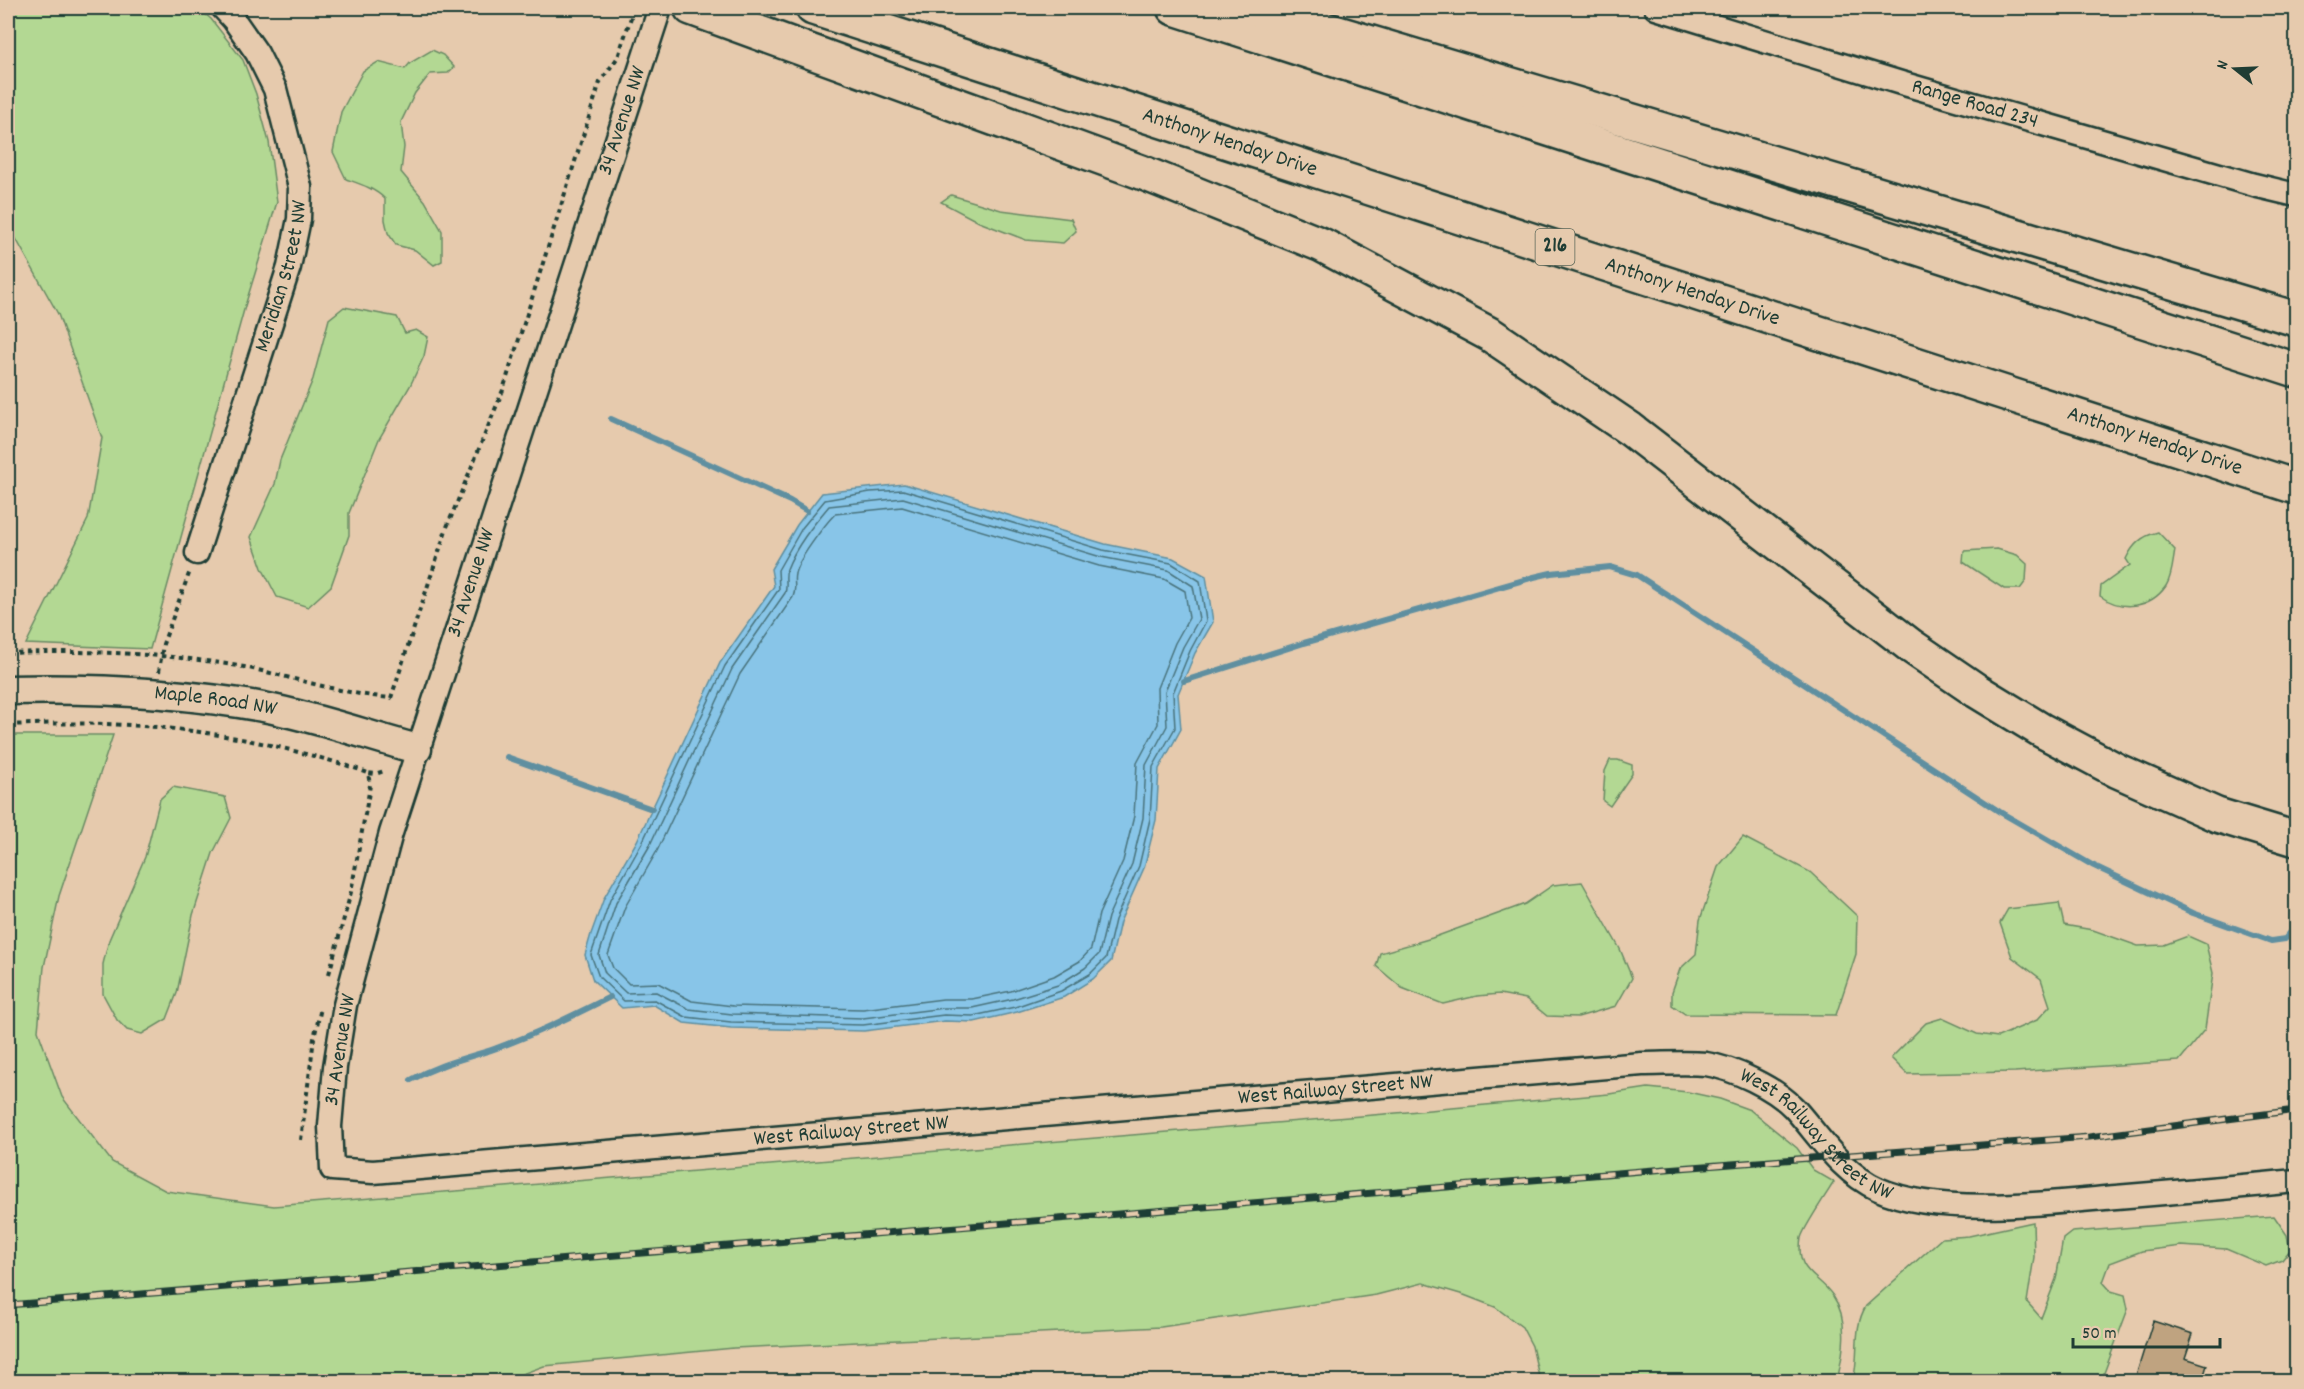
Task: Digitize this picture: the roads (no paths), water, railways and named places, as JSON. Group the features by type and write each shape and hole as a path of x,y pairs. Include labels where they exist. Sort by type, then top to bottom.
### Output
{"highway":[{"path":"690,8 1141,172 1322,245 1491,336 1630,429 1911,646 1986,697 2118,771 2217,814 2296,840"},
{"name":"Anthony Henday Drive","path":"813,8 2296,487"},
{"path":"1174,8 2296,370"},
{"path":"1254,8 2296,319"}],"street":[{"name":"Meridian Street NW","path":"197,553 289,267 299,219 300,187 275,89 258,53 223,8"},
{"name":"34 Avenue NW","path":"332,1169 330,1126 335,1067 345,1005 391,833 660,8"},
{"name":"Range Road 234","path":"1656,8 1901,83 2254,185 2296,195"},
{"name":"Maple Road NW","path":"8,690 72,688 157,694 264,708 329,723 417,749"},
{"name":"West Railway Street NW","path":"332,1169 385,1171 1642,1064 1706,1064 1766,1087 1792,1106 1835,1158 1878,1189 1923,1201 1969,1205 2049,1203 2296,1181"}],"water":[{"path":"904,484 1105,544 1173,558 1206,576 1213,622 1195,653 1178,694 1181,729 1159,769 1156,820 1144,868 1120,922 1111,961 1093,979 1064,997 1017,1012 974,1022 945,1021 864,1031 731,1028 684,1023 654,1005 622,1008 593,980 585,955 604,898 637,841 720,663 774,586 771,569 797,525 822,493"}],"waterway":[{"path":"611,419 790,501 807,511"},
{"path":"1184,681 1304,643 1534,577 1610,567 1637,575 2000,812 2092,865 2193,913 2271,941 2285,939 2291,932"},
{"path":"507,757 652,809"},
{"path":"411,1080 442,1066 524,1038 610,997"}],"railway":[{"path":"8,1305 1666,1169 2089,1137 2296,1110"}]}
